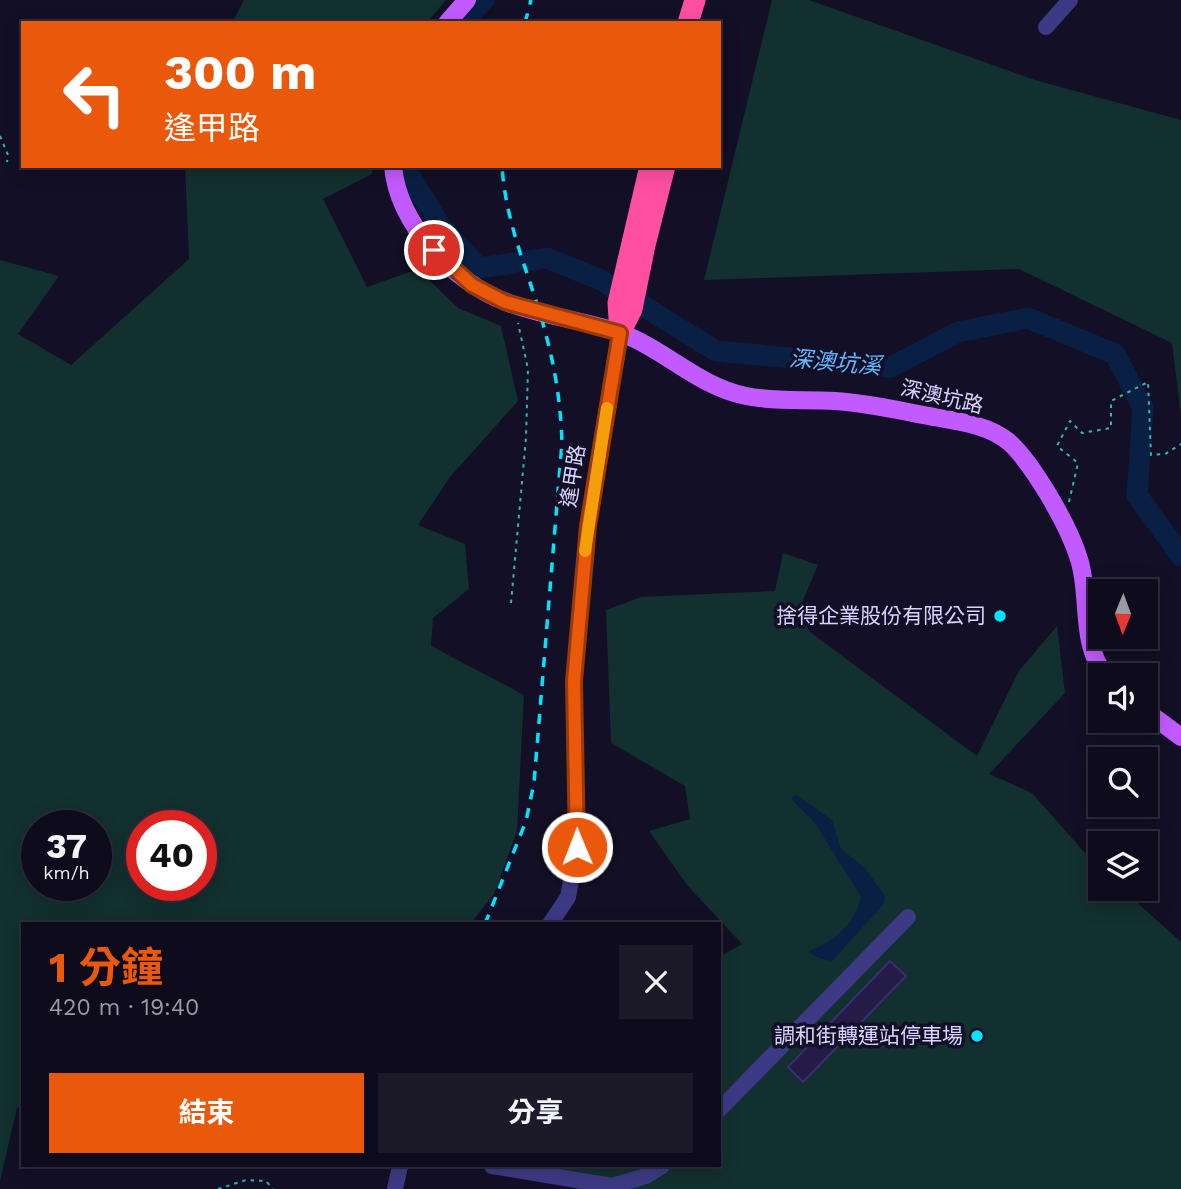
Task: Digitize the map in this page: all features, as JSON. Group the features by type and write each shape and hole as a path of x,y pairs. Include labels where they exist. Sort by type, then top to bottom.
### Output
{"highway":[{"path":"689,21 695,0"},
{"path":"703,21 708,0"},
{"path":"620,333 650,168"},
{"path":"630,280 665,168"}],"main road":[{"path":"449,21 467,0"},
{"path":"393,168 394,181 405,213 434,250 472,285 514,305 620,333"},
{"name":"深澳坑路","path":"620,333 695,377 747,396 867,404 976,425 1007,440 1035,470 1080,559 1091,647 1096,663"},
{"path":"1158,720 1181,737"}],"street":[{"path":"1045,27 1070,0"},
{"name":"逢甲路","path":"551,922 568,897 577,847 574,681 588,526 620,333"},
{"path":"721,1108 908,917"},
{"path":"395,1189 400,1167"},
{"path":"498,1167 612,1186 646,1176 660,1167"}],"path":[{"path":"0,136 8,155 7,162"},
{"path":"512,603 528,369 514,305"},
{"path":"1070,502 1078,463 1057,446 1070,421 1082,433 1111,428 1111,401 1148,382 1151,455 1165,454 1181,444"},
{"path":"218,1189 246,1180 266,1181 274,1189"}],"green space":[{"path":"244,0 446,0 429,21 233,21"},
{"path":"772,0 809,0 1035,80 1181,120 1181,415 1172,343 1019,269 704,280"},
{"path":"185,168 373,168 372,174 323,199 367,287 418,269 458,308 501,326 518,401 450,477 418,525 465,544 469,589 433,618 431,646 524,695 517,831 494,894 472,922 21,922 21,1106 17,1108 0,1181 0,260 59,276 18,334 71,365 189,259"},
{"path":"783,553 818,565 798,612 810,632 977,756 1019,671 1057,626 1065,693 989,774 1032,793 1088,856 1088,901 1135,901 1181,942 1181,1189 577,1189 534,1167 721,1167 721,956 742,944 687,885 649,831 690,819 685,786 611,743 606,610 641,597 775,591"}],"water":[{"path":"795,794 832,820 841,849 865,868 885,896 884,904 831,962 814,956 809,951 827,943 849,924 861,897 815,823 791,799"}],"building":[{"path":"890,961 906,976 803,1082 788,1067"}],"waterway":[{"name":"深澳坑溪","path":"462,21 484,0"},
{"name":"深澳坑溪","path":"405,168 440,225 479,268 514,263"},
{"name":"深澳坑溪","path":"529,261 547,258 601,280 716,351 891,367 958,332 1028,318 1115,354 1131,385"},
{"name":"深澳坑溪","path":"1136,395 1143,408 1137,495 1181,556"}],"railway":[{"path":"526,21 531,0"},
{"path":"486,922 526,821 534,783 562,443 552,359 509,213 502,168"}],"slow traffic":[{"path":"585,551 607,408"}],"place":[{"name":"捨得企業股份有限公司","path":"1000,616"},
{"name":"調和街轉運站停車場","path":"977,1036"}],"route":[{"path":"434,250 472,285 505,302 620,333 588,526 574,681 577,847"}]}
